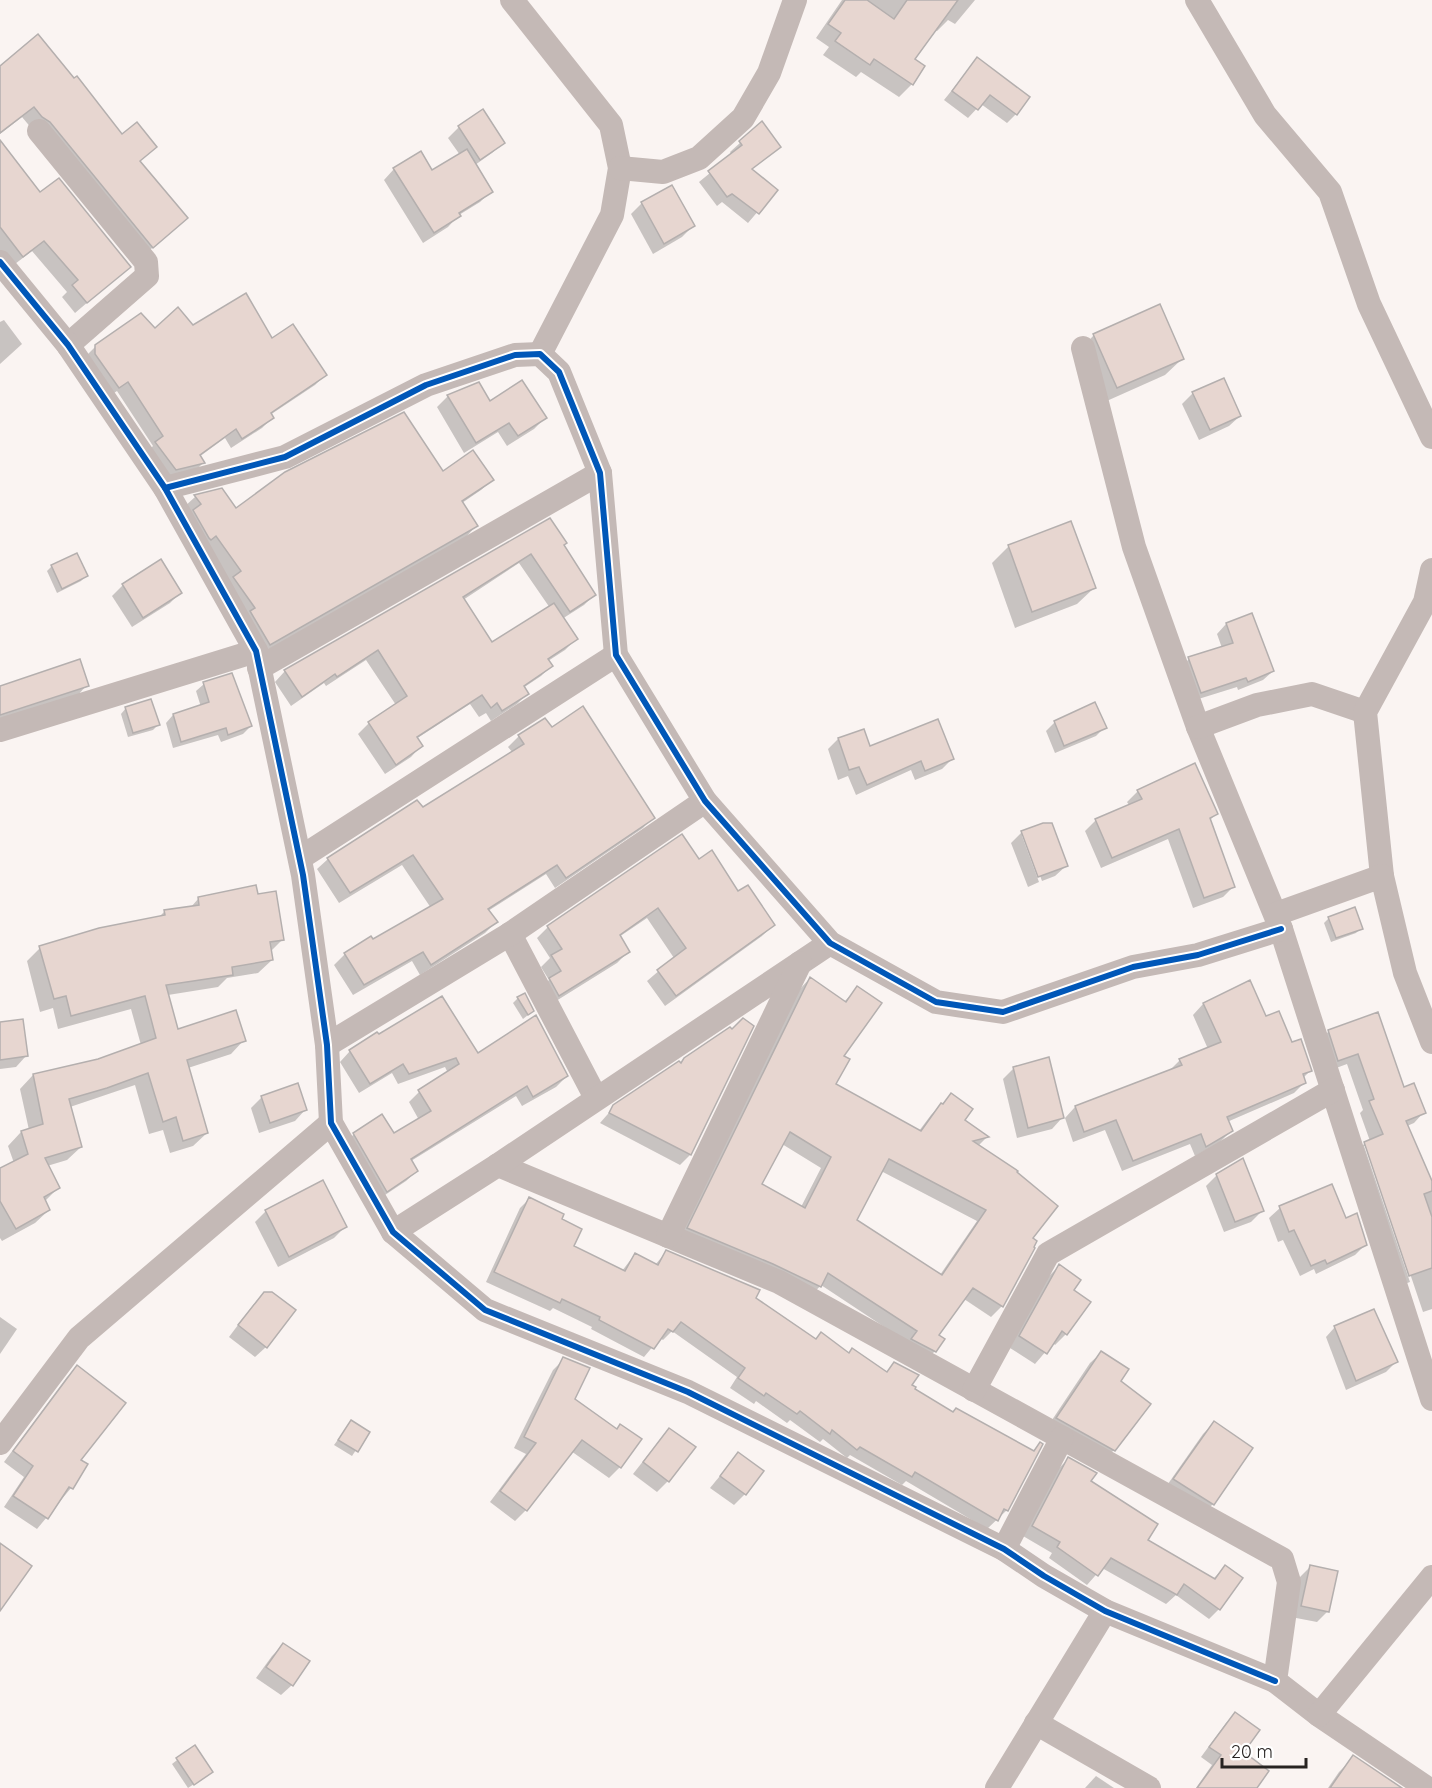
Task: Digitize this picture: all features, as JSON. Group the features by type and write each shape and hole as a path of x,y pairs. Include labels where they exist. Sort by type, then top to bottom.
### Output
{"street":[{"path":"512,0 611,125 620,168 612,215 540,354"},
{"path":"620,168 663,172 699,158 743,118 769,73 795,0"},
{"path":"1197,0 1265,115 1330,192 1369,304 1432,437"},
{"path":"39,131 146,262 147,276 68,345"},
{"path":"0,262 68,345 165,488 257,659 300,858 327,1045 331,1123 393,1232 486,1310 688,1392 1004,1549 1044,1576 1105,1611 1275,1681 1319,1714 1428,1788"},
{"path":"1083,348 1134,547 1198,727 1279,922 1432,1399"},
{"path":"165,488 285,458 426,385 515,355 540,354 560,372 600,473 616,655 705,801 830,943 936,1002 1003,1012 1133,967 1198,955 1382,876"},
{"path":"0,730 257,659 600,473"},
{"path":"1432,570 1425,602 1365,712 1382,876 1405,973 1432,1042"},
{"path":"300,858 616,655"},
{"path":"1198,727 1257,705 1312,694 1365,712"},
{"path":"327,1045 510,934 705,801"},
{"path":"510,934 596,1098"},
{"path":"393,1232 498,1165 830,943"},
{"path":"668,1236 800,962"},
{"path":"974,1390 1048,1254 1333,1090"},
{"path":"0,1443 79,1338 331,1123"},
{"path":"498,1165 779,1282 1282,1559 1289,1582 1275,1681"},
{"path":"1004,1549 1062,1438"},
{"path":"1319,1714 1432,1577"},
{"path":"997,1788 1105,1611"},
{"path":"1036,1723 1149,1788"}],"building":[{"path":"845,0 867,0 894,19 907,0 958,0 915,59 925,66 913,85 874,59 870,65 835,41 841,33 828,24"},
{"path":"38,34 74,78 77,76 122,134 137,122 157,147 140,161 188,218 153,248 50,122 42,117 34,107 0,133 0,66"},
{"path":"977,57 1030,97 1017,115 990,95 978,110 952,91"},
{"path":"483,109 505,143 480,160 458,126"},
{"path":"762,121 781,147 752,169 778,190 759,214 732,194 727,197 708,171 742,145 739,141"},
{"path":"0,140 40,192 59,178 131,267 87,303 72,285 78,280 44,241 23,257 0,227"},
{"path":"467,149 493,192 459,213 461,216 434,233 393,168 421,151 432,170"},
{"path":"672,185 695,226 664,244 641,202"},
{"path":"246,293 272,338 293,324 327,375 271,413 274,418 242,439 236,429 200,455 205,463 176,470 155,442 163,436 128,382 119,388 95,354 95,345 141,313 155,328 178,307 193,325"},
{"path":"1160,304 1184,359 1117,388 1093,334"},
{"path":"1224,378 1241,416 1210,430 1192,392"},
{"path":"522,380 547,418 518,436 509,423 476,443 447,395 479,382 490,401"},
{"path":"404,412 443,471 473,450 494,480 462,501 478,526 270,645 250,611 255,608 233,577 241,571 216,536 211,540 209,538 193,510 201,504 194,495 222,488 236,508 285,472"},
{"path":"550,518 567,543 564,545 596,595 570,612 531,554 463,597 492,642 554,603 578,639 548,659 553,666 524,686 529,694 502,711 497,703 491,708 482,695 417,737 423,746 396,765 368,722 407,696 378,650 337,677 335,674 302,697 284,670"},
{"path":"1071,521 1096,588 1032,612 1008,545"},
{"path":"77,553 88,576 62,589 51,565"},
{"path":"161,559 182,593 143,618 122,584"},
{"path":"1252,613 1274,671 1248,682 1246,678 1201,693 1188,657 1233,643 1226,623"},
{"path":"80,659 89,686 0,715 0,686"},
{"path":"232,673 252,726 228,735 226,728 181,742 173,714 209,702 203,682"},
{"path":"151,699 160,725 133,733 125,707"},
{"path":"1095,702 1107,728 1064,746 1054,721"},
{"path":"583,706 655,818 566,878 557,865 488,909 498,922 431,965 423,952 364,985 344,953 371,936 373,939 443,899 413,855 350,893 327,858 417,800 423,807 524,744 518,735 545,718 552,727"},
{"path":"938,719 954,759 925,771 921,761 867,785 859,767 849,770 838,738 864,729 870,746"},
{"path":"1195,763 1218,814 1210,818 1235,887 1204,898 1179,829 1112,858 1095,819 1142,799 1137,790"},
{"path":"1043,823 1052,823 1068,866 1038,877 1021,831"},
{"path":"682,834 699,859 712,850 738,891 748,885 775,925 676,996 657,970 686,948 658,908 620,935 630,952 559,996 549,978 561,971 551,955 562,949 547,926"},
{"path":"256,885 258,894 276,891 284,940 270,942 273,960 232,967 233,975 166,985 178,1029 236,1010 246,1041 187,1060 208,1133 183,1141 176,1117 163,1122 148,1073 69,1099 82,1147 45,1158 60,1188 44,1197 50,1210 16,1229 0,1201 0,1168 28,1154 21,1131 43,1124 33,1074 98,1059 156,1038 145,996 71,1016 66,996 54,999 39,946 99,928 165,915 164,910 199,905 198,897"},
{"path":"1355,907 1363,929 1336,938 1328,917"},
{"path":"810,977 846,1002 857,986 882,1003 844,1056 850,1059 836,1084 921,1131 951,1093 973,1109 965,1120 989,1137 973,1141 1018,1171 1058,1206 1033,1238 1037,1241 1035,1248 1003,1307 973,1288 939,1335 945,1339 936,1352 911,1339 917,1331 828,1273 821,1287 687,1228","holes":["790,1132 831,1157 805,1208 762,1184","889,1159 986,1210 942,1275 857,1220"]},
{"path":"1250,980 1266,1016 1279,1011 1292,1042 1301,1039 1312,1071 1303,1074 1306,1083 1227,1117 1233,1131 1206,1147 1201,1134 1133,1161 1116,1120 1084,1132 1075,1106 1182,1065 1179,1059 1221,1042 1203,1003"},
{"path":"525,993 534,1011 528,1015 517,997"},
{"path":"442,996 478,1053 536,1015 568,1076 533,1097 527,1086 411,1159 418,1171 387,1192 353,1133 382,1114 394,1133 431,1111 418,1090 459,1064 456,1058 409,1074 403,1064 370,1084 349,1050"},
{"path":"1378,1012 1404,1087 1414,1083 1426,1113 1406,1121 1432,1181 1432,1191 1424,1194 1432,1217 1432,1268 1409,1276 1364,1142 1383,1134 1369,1101 1374,1099 1358,1054 1338,1061 1328,1030"},
{"path":"743,1018 754,1026 691,1155 609,1113 613,1105 679,1061 681,1063 684,1058 730,1027 732,1029"},
{"path":"23,1019 28,1056 0,1060 0,1022"},
{"path":"1049,1057 1064,1118 1028,1128 1013,1067"},
{"path":"298,1083 307,1110 270,1123 261,1096"},
{"path":"1243,1158 1264,1211 1235,1222 1216,1174"},
{"path":"323,1180 347,1227 289,1257 265,1210"},
{"path":"1332,1184 1346,1218 1357,1213 1367,1245 1327,1264 1325,1260 1311,1266 1294,1230 1289,1232 1279,1206"},
{"path":"529,1197 564,1214 562,1219 582,1229 574,1246 625,1271 635,1253 658,1265 666,1250 760,1290 756,1298 816,1339 821,1332 849,1353 852,1348 887,1372 894,1362 919,1375 912,1385 916,1387 915,1389 953,1412 956,1408 1034,1451 1040,1442 1043,1444 1008,1511 1004,1509 998,1521 915,1472 912,1477 860,1447 857,1450 832,1430 830,1434 800,1411 797,1414 766,1393 764,1396 738,1378 745,1368 681,1322 673,1332 668,1329 654,1349 599,1320 600,1317 562,1299 560,1303 494,1272"},
{"path":"1059,1264 1081,1280 1074,1290 1091,1302 1067,1335 1062,1331 1047,1354 1019,1336"},
{"path":"264,1292 272,1292 296,1310 267,1348 238,1325"},
{"path":"1374,1309 1398,1362 1356,1381 1334,1326"},
{"path":"1101,1351 1129,1369 1121,1381 1151,1404 1115,1451 1056,1418"},
{"path":"563,1357 590,1368 575,1399 617,1429 620,1424 642,1439 621,1468 582,1440 527,1511 500,1491 536,1443 524,1437"},
{"path":"77,1365 126,1403 81,1460 88,1464 73,1489 69,1487 48,1519 13,1496 33,1466 13,1451"},
{"path":"351,1420 370,1432 358,1452 338,1440"},
{"path":"1214,1421 1253,1448 1214,1505 1173,1479"},
{"path":"669,1428 696,1447 669,1482 643,1462"},
{"path":"738,1452 764,1471 746,1495 720,1476"},
{"path":"1068,1457 1097,1473 1091,1481 1158,1524 1148,1540 1215,1579 1225,1565 1243,1578 1220,1610 1184,1584 1177,1595 1111,1558 1098,1576 1057,1547 1060,1542 1032,1526"},
{"path":"0,1543 32,1566 0,1611"},
{"path":"1310,1565 1338,1571 1329,1612 1301,1606"},
{"path":"283,1643 310,1661 293,1686 266,1667"},
{"path":"1235,1712 1260,1730 1244,1752 1269,1771 1257,1788 1197,1788 1221,1755 1209,1747"},
{"path":"195,1745 213,1772 194,1785 176,1758"},
{"path":"1353,1755 1402,1788 1330,1788"}],"cycle path":[{"path":"0,262 68,345 165,488 256,651 303,875 327,1045 331,1123 393,1232 485,1310 688,1392 1004,1549 1044,1576 1105,1611 1275,1681"},
{"path":"165,488 285,457 426,385 515,355 540,354 559,372 600,473 616,655 705,801 830,943 936,1002 1003,1012 1133,967 1198,955 1281,929"}]}
